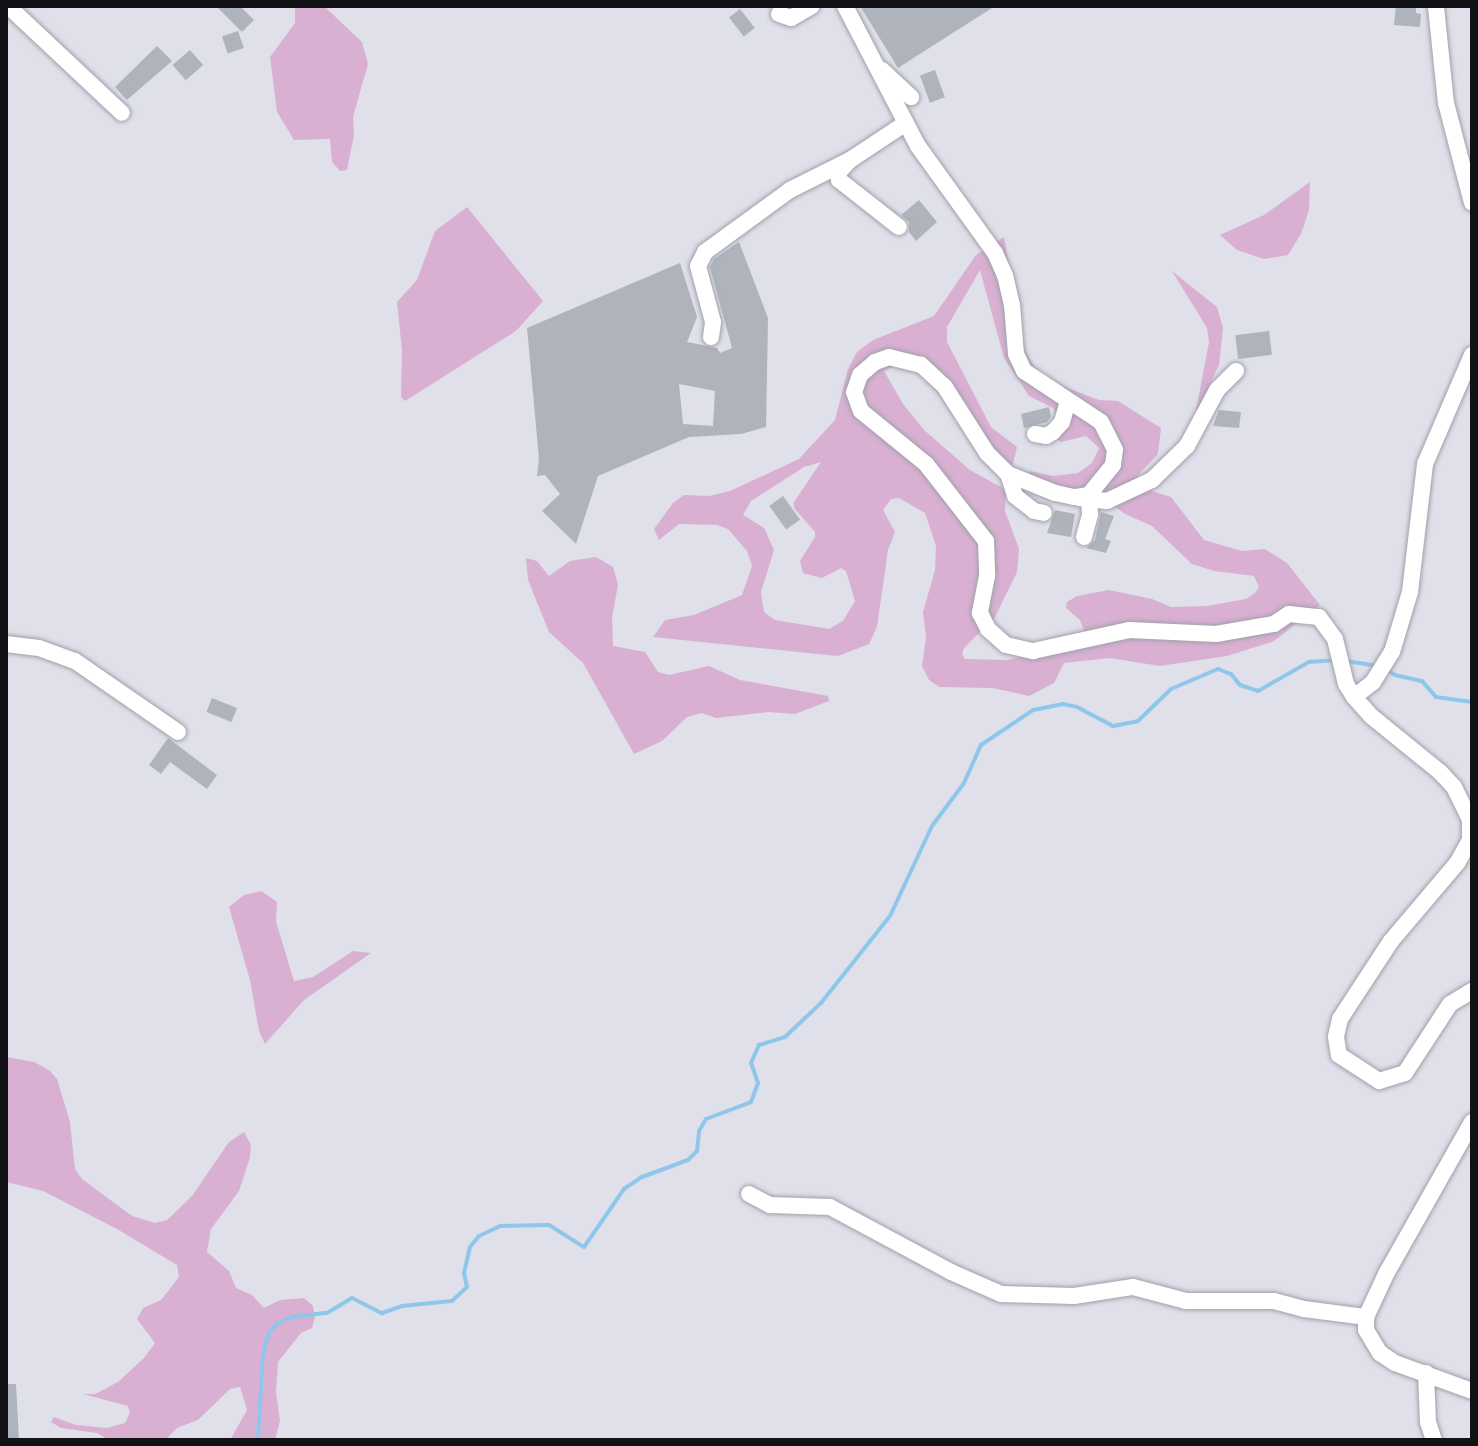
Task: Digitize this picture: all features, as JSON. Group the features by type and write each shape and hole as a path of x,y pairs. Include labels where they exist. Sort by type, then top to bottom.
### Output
{"street":[{"path":"8,6 122,113"},
{"path":"779,14 791,18 812,6"},
{"path":"845,6 933,169 995,253 1012,305 1016,354 1024,371 1068,401 1086,409 1101,422 1115,450 1113,465 1103,480 1081,499"},
{"path":"1436,7 1446,103 1472,203"},
{"path":"877,67 911,97"},
{"path":"711,337 713,322 699,259 790,190 850,160 906,123"},
{"path":"850,160 838,173 839,180 899,227"},
{"path":"1354,697 1373,682 1392,652 1410,592 1425,464 1472,355"},
{"path":"1236,371 1217,390 1187,446 1160,474 1128,493 1107,501 1081,499 1029,485 1008,474 987,453 945,387 921,365 889,357 875,362 860,375 854,392 861,411 926,464 979,528 988,554 980,613 996,639 1018,650 1033,651 1129,630 1216,634 1274,624 1289,614 1319,617 1335,639 1346,684 1354,697 1454,787 1470,820 1470,840 1458,862 1391,941 1340,1019 1336,1037 1339,1055 1379,1081 1405,1073 1450,1004 1472,991"},
{"path":"1035,434 1046,436 1053,432 1062,422 1068,401"},
{"path":"1008,474 1015,496 1034,511 1044,513"},
{"path":"1081,499 1090,514 1084,537"},
{"path":"6,644 39,648 75,661 178,732"},
{"path":"1472,1122 1387,1272 1366,1317 1366,1330 1380,1353 1395,1363 1472,1391"},
{"path":"749,1194 770,1205 830,1207 951,1272 1001,1294 1074,1296 1133,1287 1186,1301 1274,1301 1304,1309 1366,1317"},
{"path":"1426,1373 1428,1422 1434,1440"}],"shaded area":[{"path":"295,6 324,6 362,42 368,64 353,117 354,135 347,170 340,171 332,162 330,139 294,140 277,112 270,57 295,23"},
{"path":"1310,182 1309,210 1301,234 1288,255 1264,259 1237,250 1220,235 1264,215"},
{"path":"467,207 543,301 516,331 405,401 401,397 402,351 397,302 417,280 435,231"},
{"path":"1004,237 1025,350 1041,378 1099,400 1118,401 1161,428 1158,454 1137,476 1149,490 1171,497 1204,540 1242,551 1265,549 1287,563 1320,605 1274,641 1227,656 1160,666 1110,658 1064,663 1054,683 1029,696 993,688 939,687 929,680 922,666 926,638 923,612 935,570 936,546 925,513 899,498 891,499 883,510 895,532 888,550 877,627 869,644 838,656 653,637 665,620 694,615 742,595 752,566 747,551 728,529 717,525 679,524 659,540 654,529 673,503 684,495 709,496 730,491 799,459 835,420 848,369 857,352 873,340 934,316 976,255","holes":["980,270 1004,358 1029,396 1053,408 1059,419 1055,438 1061,442 1086,436 1099,448 1092,463 1078,473 1053,476 1030,471 1024,487 1040,496 1107,501 1125,514 1152,526 1192,564 1214,571 1254,576 1259,587 1255,593 1246,599 1207,606 1171,607 1152,599 1109,590 1077,596 1067,602 1066,608 1080,620 1084,631 1066,648 1007,660 965,659 962,654 964,648 995,617 1017,572 1019,549 1005,511 1006,490 970,470 924,430 903,404 884,371 898,364 915,370 953,407 988,466 998,471 1013,464 1017,447 991,427 947,342 947,327","821,462 794,502 794,508 815,532 800,561 803,573 822,578 841,568 846,571 855,601 843,621 829,629 775,620 764,612 761,592 774,550 764,528 743,515 751,501 804,467"]},
{"path":"1172,271 1217,307 1223,328 1219,365 1195,416 1209,342 1207,328"},
{"path":"596,557 613,567 618,585 612,617 613,646 645,652 658,672 669,675 709,666 740,680 828,696 829,701 795,714 768,712 716,718 702,713 687,717 662,741 634,754 583,663 549,632 528,580 526,558 537,561 549,576 570,561"},
{"path":"261,891 277,902 276,922 294,981 313,977 353,951 371,953 304,1000 265,1044 259,1031 250,980 229,907 244,895"},
{"path":"6,1057 34,1062 49,1070 57,1079 70,1122 75,1169 82,1179 132,1216 155,1223 167,1220 192,1196 229,1142 244,1132 251,1145 250,1157 239,1191 211,1229 207,1252 229,1271 236,1288 252,1295 264,1308 280,1300 304,1298 313,1306 315,1317 312,1328 301,1333 278,1362 276,1392 280,1421 275,1440 230,1440 247,1410 240,1387 230,1389 198,1420 177,1428 165,1440 109,1440 97,1433 61,1428 51,1422 54,1417 76,1425 107,1428 125,1423 130,1412 128,1406 83,1394 95,1394 118,1382 144,1358 155,1343 137,1319 143,1308 161,1300 179,1277 177,1265 117,1229 43,1191 6,1182"}],"building":[{"path":"216,6 240,6 254,20 242,32"},
{"path":"860,6 995,6 898,68"},
{"path":"1396,6 1416,6 1416,13 1421,14 1420,27 1394,25"},
{"path":"740,9 755,28 744,37 729,18"},
{"path":"238,31 244,48 228,54 222,37"},
{"path":"157,46 172,61 127,100 115,87"},
{"path":"190,50 203,65 186,80 173,65"},
{"path":"935,70 945,97 930,103 920,75"},
{"path":"919,200 937,222 916,241 909,232 909,222 901,215"},
{"path":"739,242 768,318 766,427 741,434 689,437 598,476 576,544 542,511 560,494 545,475 537,476 539,459 527,328 680,263 697,317 687,342 717,348 720,353 732,348 710,267 714,259","holes":["679,384 715,391 713,426 683,424"]},
{"path":"1269,331 1272,355 1238,359 1235,335"},
{"path":"1049,407 1051,417 1047,422 1024,428 1021,414"},
{"path":"1219,410 1241,412 1239,428 1213,426"},
{"path":"783,496 800,519 786,529 769,506"},
{"path":"1055,510 1075,514 1071,537 1047,533"},
{"path":"1101,512 1114,516 1105,539 1111,541 1106,553 1086,548 1095,540"},
{"path":"212,698 237,708 231,722 206,712"},
{"path":"168,738 217,775 207,789 170,762 161,774 149,765"},
{"path":"6,1384 16,1384 19,1440 6,1440"}],"waterway":[{"path":"258,1440 263,1354 269,1333 278,1323 292,1317 327,1313 352,1298 382,1313 402,1306 452,1301 467,1287 464,1273 470,1247 479,1236 500,1226 549,1225 584,1247 624,1189 642,1177 688,1160 697,1151 699,1131 706,1119 751,1102 758,1083 751,1063 759,1045 785,1037 821,1003 890,916 932,826 964,783 981,745 1033,710 1063,704 1077,707 1113,726 1138,721 1171,689 1218,669 1231,674 1240,685 1258,691 1309,662 1337,660"},
{"path":"1346,661 1377,666"},
{"path":"1385,668 1395,675 1422,681 1436,697 1472,702"}]}
